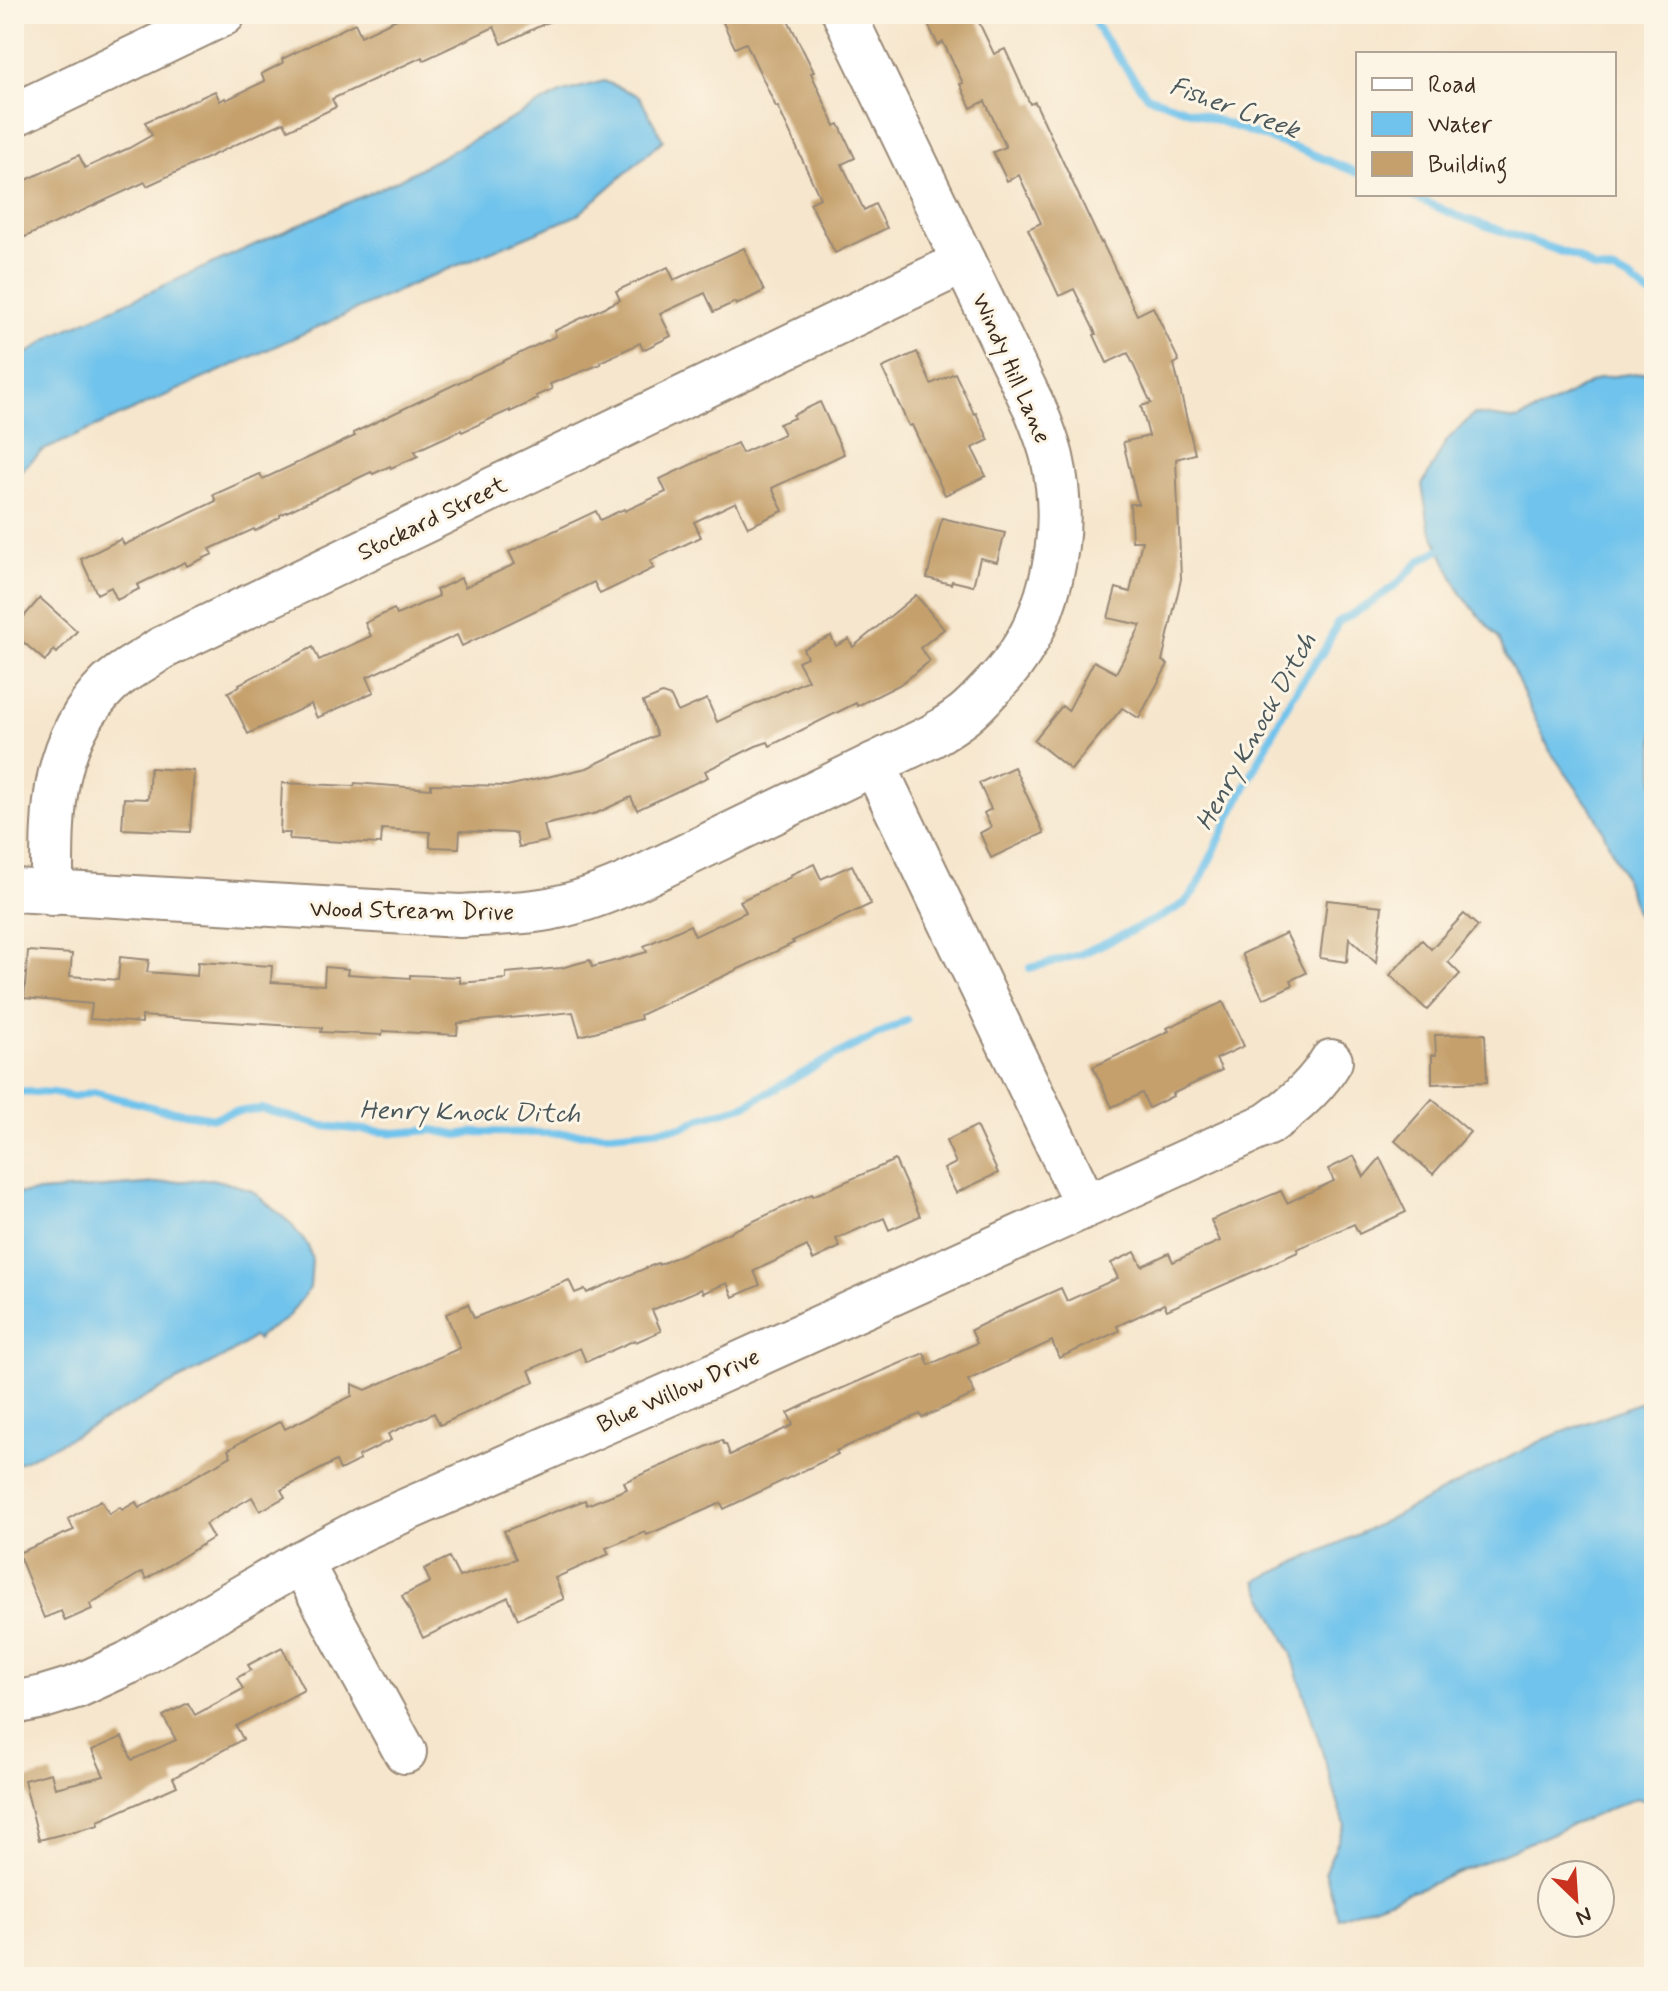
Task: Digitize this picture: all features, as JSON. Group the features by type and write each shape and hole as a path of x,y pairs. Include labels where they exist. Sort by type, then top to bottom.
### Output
{"street":[{"path":"14,115 224,14"},
{"name":"Windy Hill Lane","path":"844,14 1036,411 1048,444 1059,503 1053,572 1033,629 1015,660 1000,680 957,720 932,736 874,764"},
{"name":"Stockard Street","path":"33,892 52,816 60,767 76,728 107,686 129,667 174,642 964,262"},
{"path":"874,764 1086,1205"},
{"name":"Wood Stream Drive","path":"33,892 460,916 544,910 613,890 874,764"},
{"name":"Blue Willow Drive","path":"14,1703 76,1687 128,1663 363,1529 711,1376 1268,1124 1304,1096 1331,1061"},
{"path":"301,1562 405,1752"}],"water":[{"path":"604,81 639,96 663,140 578,215 420,281 42,451 14,477 14,363 54,335 396,181 560,93"},
{"path":"1654,371 1654,964 1624,877 1596,816 1550,751 1498,638 1461,594 1429,526 1422,485 1447,440 1474,414 1517,420 1599,378"},
{"path":"211,1179 252,1191 290,1223 308,1246 312,1260 310,1288 286,1319 260,1335 258,1340 253,1337 211,1364 14,1465 14,1194"},
{"path":"1654,1397 1654,1803 1636,1798 1428,1885 1338,1918 1325,1871 1345,1825 1291,1652 1256,1581 1367,1530 1545,1439"}],"building":[{"path":"407,14 565,14 502,44 494,27 332,99 336,107 288,130 284,122 147,186 145,182 14,242 14,186 79,155 85,168 129,148 152,135 145,122 215,91 220,101 226,100 265,81 261,74 283,63 282,59 355,23 361,36"},
{"path":"719,14 785,14 814,72 811,73 835,126 839,124 855,158 842,164 864,210 875,204 887,228 835,253 810,203 820,198 778,107 746,43 735,48"},
{"path":"923,14 975,14 994,54 1005,49 1030,104 1035,102 1137,315 1153,307 1179,361 1174,364 1195,454 1176,459 1181,579 1162,661 1168,664 1139,718 1122,708 1071,770 1034,740 1062,706 1068,711 1094,661 1116,673 1141,625 1108,618 1116,588 1130,592 1142,541 1132,541 1130,504 1138,504 1123,442 1149,436 1141,406 1151,403 1128,353 1107,363 1074,289 1059,296 1028,229 1041,223 1019,175 1007,181 993,152 1006,147 985,101 971,108 943,42 938,45"},
{"path":"744,248 764,291 714,312 705,293 660,314 671,336 643,350 640,343 601,364 550,384 552,389 536,396 538,399 461,430 415,451 418,456 391,468 371,472 280,515 255,531 210,549 213,554 187,566 185,562 137,585 139,589 117,600 111,587 97,594 81,559 121,539 124,545 216,501 213,495 260,474 263,479 556,336 554,331 620,300 616,291 668,267 674,280"},
{"path":"917,352 931,384 955,373 989,440 972,448 986,476 945,495 882,368"},
{"path":"820,402 844,454 772,488 783,511 748,527 736,502 694,522 701,537 650,561 654,568 600,594 594,582 462,646 457,635 367,677 374,692 317,718 311,704 248,734 228,692 239,684 313,647 319,660 371,636 365,623 394,609 397,615 439,596 436,590 461,578 465,587 515,564 509,552 596,511 600,520 666,492 660,479 737,443 742,453 784,434 779,424"},
{"path":"942,518 1005,533 997,562 980,558 973,586 927,578"},
{"path":"916,595 944,629 920,648 930,661 899,685 770,746 768,742 756,746 705,771 708,777 637,810 631,797 597,813 544,825 548,841 519,847 516,833 460,831 459,848 430,847 430,832 382,829 381,844 289,839 290,833 280,833 282,783 354,786 355,783 431,789 431,784 507,786 587,768 657,735 643,702 662,694 671,697 678,712 707,699 717,722 808,680 798,661 807,657 803,649 831,636 836,646 849,639 853,647"},
{"path":"40,598 77,631 45,661 14,634 14,628"},
{"path":"1014,767 1044,833 991,858 980,833 991,827 984,813 991,809 979,783"},
{"path":"150,768 194,771 190,832 122,829 124,798 148,799"},
{"path":"814,864 821,879 852,865 871,904 640,1015 641,1019 580,1036 573,1012 458,1023 457,1035 383,1031 382,1035 142,1016 142,1023 90,1019 92,1004 24,998 28,951 72,954 70,976 118,980 120,957 149,960 147,972 197,976 198,962 272,966 271,982 324,985 325,967 348,969 347,974 460,977 460,983 506,979 506,973 561,968 590,960 592,967 647,952 644,946 690,925 695,936 746,912 740,901"},
{"path":"1327,900 1382,906 1376,963 1349,938 1347,962 1320,958"},
{"path":"1464,914 1478,926 1448,962 1460,974 1427,1010 1390,975 1422,940 1431,949"},
{"path":"1286,933 1306,973 1291,980 1293,985 1263,999 1242,954"},
{"path":"1223,1002 1244,1046 1216,1059 1222,1070 1149,1108 1142,1093 1112,1107 1093,1067"},
{"path":"1485,1034 1487,1082 1432,1084 1435,1035"},
{"path":"1432,1099 1470,1132 1433,1174 1395,1141"},
{"path":"976,1126 998,1173 956,1193 944,1169 956,1163 946,1141"},
{"path":"1354,1156 1364,1177 1380,1158 1406,1212 1359,1234 1354,1224 1167,1310 1164,1304 1117,1326 1119,1331 1059,1358 1052,1341 968,1380 975,1394 836,1451 838,1454 724,1509 721,1503 647,1535 645,1532 606,1548 609,1554 555,1578 564,1599 518,1619 508,1597 423,1638 402,1596 430,1582 424,1569 449,1557 459,1577 516,1559 504,1531 585,1500 587,1505 627,1489 624,1482 722,1440 730,1455 793,1425 788,1413 815,1400 924,1353 929,1365 977,1343 971,1330 1016,1308 1061,1288 1067,1301 1118,1278 1111,1263 1135,1252 1142,1266 1169,1253 1173,1262 1220,1241 1211,1220 1281,1191 1287,1203 1334,1181 1328,1169"},
{"path":"895,1160 920,1216 889,1230 884,1218 836,1239 840,1247 813,1260 807,1246 754,1271 760,1285 733,1297 727,1283 703,1293 701,1289 652,1310 661,1331 586,1362 580,1348 529,1370 534,1382 440,1425 434,1413 388,1434 391,1440 359,1456 360,1460 340,1470 336,1461 281,1490 285,1497 260,1511 252,1497 205,1524 213,1538 146,1579 142,1572 90,1604 92,1609 65,1621 61,1611 44,1618 18,1553 74,1530 68,1519 101,1500 109,1514 136,1502 139,1508 231,1456 228,1450 239,1443 281,1421 285,1429 352,1396 352,1384 366,1390 460,1348 446,1314 468,1304 474,1318 569,1280 575,1293 585,1289 587,1293 659,1265 812,1194"},
{"path":"282,1647 304,1690 236,1726 243,1739 173,1778 177,1786 98,1821 99,1825 39,1840 24,1780 51,1773 55,1788 104,1776 92,1750 122,1737 132,1760 176,1740 163,1716 188,1703 195,1715 243,1689 237,1678 251,1670 248,1665"}],"waterway":[{"name":"Fisher Creek","path":"1091,14 1101,34 1147,96 1356,172"},
{"name":"Fisher Creek","path":"1412,196 1455,215 1577,257 1594,269 1614,272 1631,280 1648,294 1654,293"},
{"name":"Henry Knock Ditch","path":"1030,968 1079,955 1185,903 1197,887 1291,698 1326,647 1338,622 1368,605 1397,584 1420,561 1449,544"},
{"name":"Henry Knock Ditch","path":"14,1091 74,1097 94,1092 160,1109 214,1118 231,1112 262,1109 323,1126 395,1133 433,1130 458,1135 475,1132 611,1134 684,1127 701,1118 744,1106 907,1020"}]}
